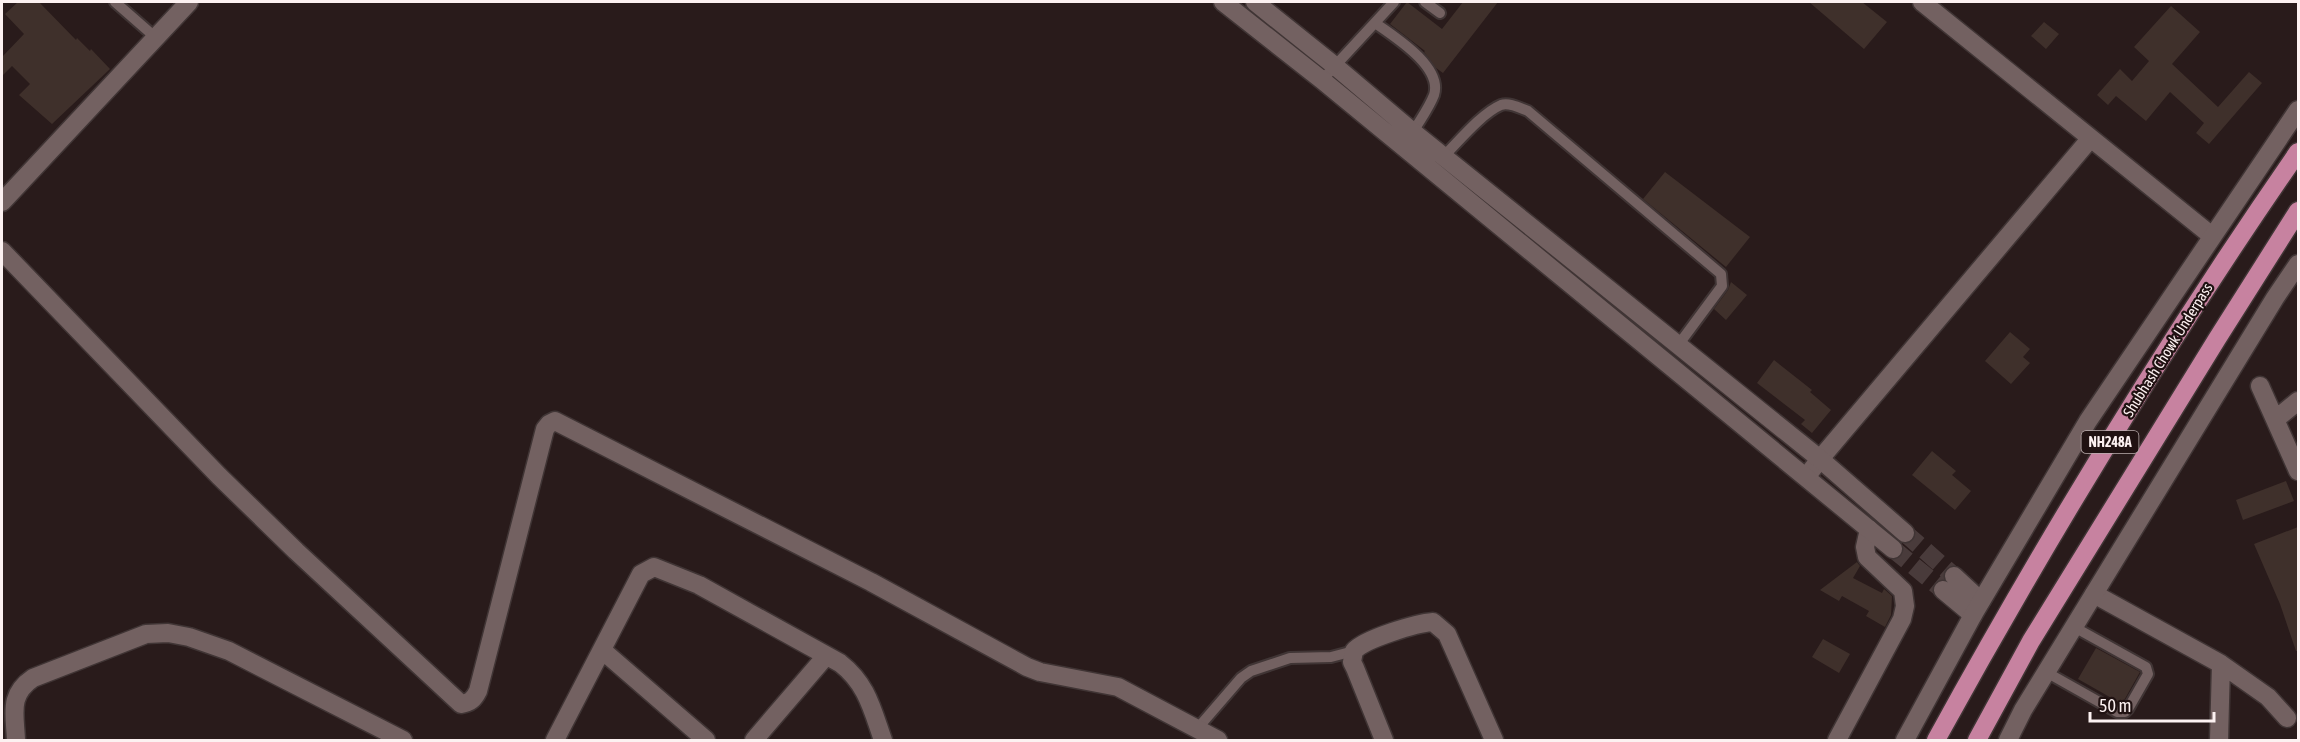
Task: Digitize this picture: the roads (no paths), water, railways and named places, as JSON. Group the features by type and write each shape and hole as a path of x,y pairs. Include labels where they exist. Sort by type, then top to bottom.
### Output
{"highway":[{"name":"Shubhash Chowk Underpass","path":"1936,741 1999,626 2089,477 2230,250 2298,152"},
{"name":"NH248A","path":"1977,741 2031,641 2298,211"}],"street":[{"path":"2,202 189,2"},
{"path":"1223,2 1322,80 1807,476 1893,549"},
{"path":"1255,2 1820,459 1905,533"},
{"path":"1922,2 2212,236"},
{"path":"1905,741 1977,608 2088,421 2298,110"},
{"path":"1807,476 2090,139"},
{"path":"2,251 236,493 461,704 468,703 478,691 545,429 555,421 871,582 1027,667 1040,672 1118,687 1218,741"},
{"path":"2008,741 2023,710 2073,627 2298,264"},
{"path":"2260,386 2298,471"},
{"path":"2276,419 2298,401"},
{"path":"1837,741 1902,619 1905,606 1903,591 1867,557 1865,547 1869,529"},
{"path":"555,741 641,574 654,567 699,585 853,673 865,691 883,741"},
{"path":"1948,583 1977,608"},
{"path":"2094,594 2221,664 2268,697 2287,718"},
{"path":"1384,741 1354,669 1352,662 1354,651 1365,644 1419,622 1433,622 1447,634 1494,741"},
{"path":"16,741 14,701 23,685 33,678 146,634 168,633 189,637 229,651 403,741"},
{"path":"602,651 706,741"},
{"path":"753,741 826,656"},
{"path":"2219,741 2221,664"}],"lane":[{"path":"115,2 155,37"},
{"path":"1322,80 1394,2"},
{"path":"1425,2 1440,13"},
{"path":"1375,23 1412,51 1429,69 1434,79 1434,93 1429,106 1413,132"},
{"path":"1444,156 1487,114 1502,104 1528,111 1721,274 1722,286 1679,344"},
{"path":"2046,672 2117,712 2125,712 2128,709 2148,674 2146,667 2073,627"},
{"path":"1197,729 1241,678 1251,671 1290,658 1330,657 1354,651"}],"tunnel":[{"path":"1905,533 1954,576"},
{"path":"1893,549 1943,590"}]}
